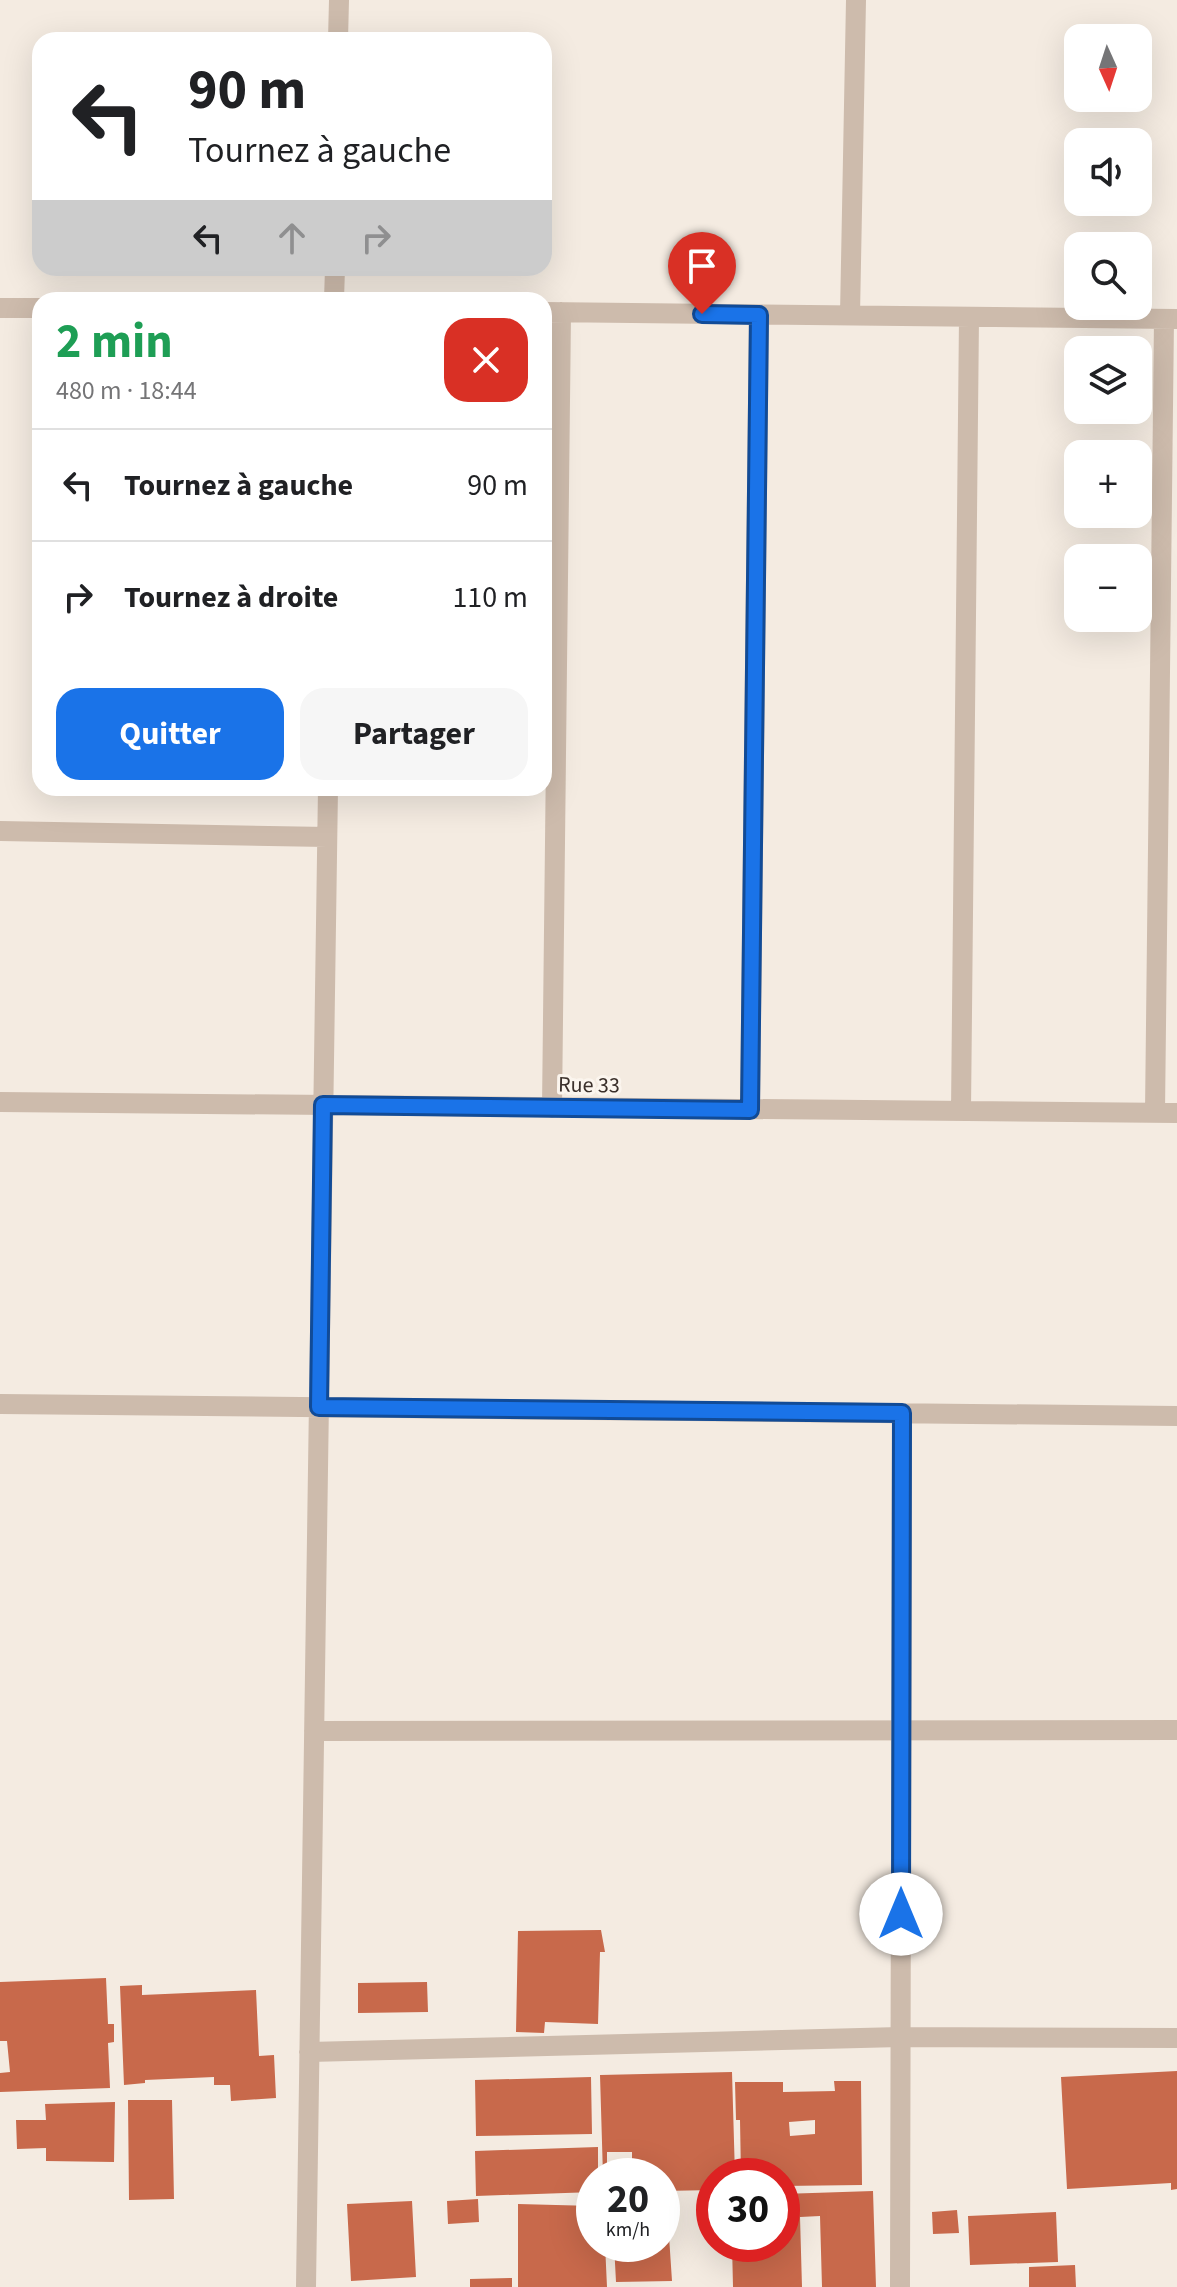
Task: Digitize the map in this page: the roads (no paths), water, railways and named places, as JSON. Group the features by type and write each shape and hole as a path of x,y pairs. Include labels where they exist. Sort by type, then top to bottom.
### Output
{"street":[{"path":"338,32 339,0"},
{"path":"850,315 856,0"},
{"path":"0,308 32,308"},
{"path":"552,1108 552,312 1170,319 1155,1113"},
{"path":"750,1110 759,315"},
{"path":"961,1111 969,317"},
{"path":"306,2287 328,796"},
{"path":"0,831 327,837"},
{"name":"Rue 33","path":"0,1102 1177,1113"},
{"path":"0,1404 1177,1416"},
{"path":"900,2287 902,1413"},
{"path":"314,1731 1177,1730"},
{"path":"309,2052 900,2037 1177,2038"}]}
